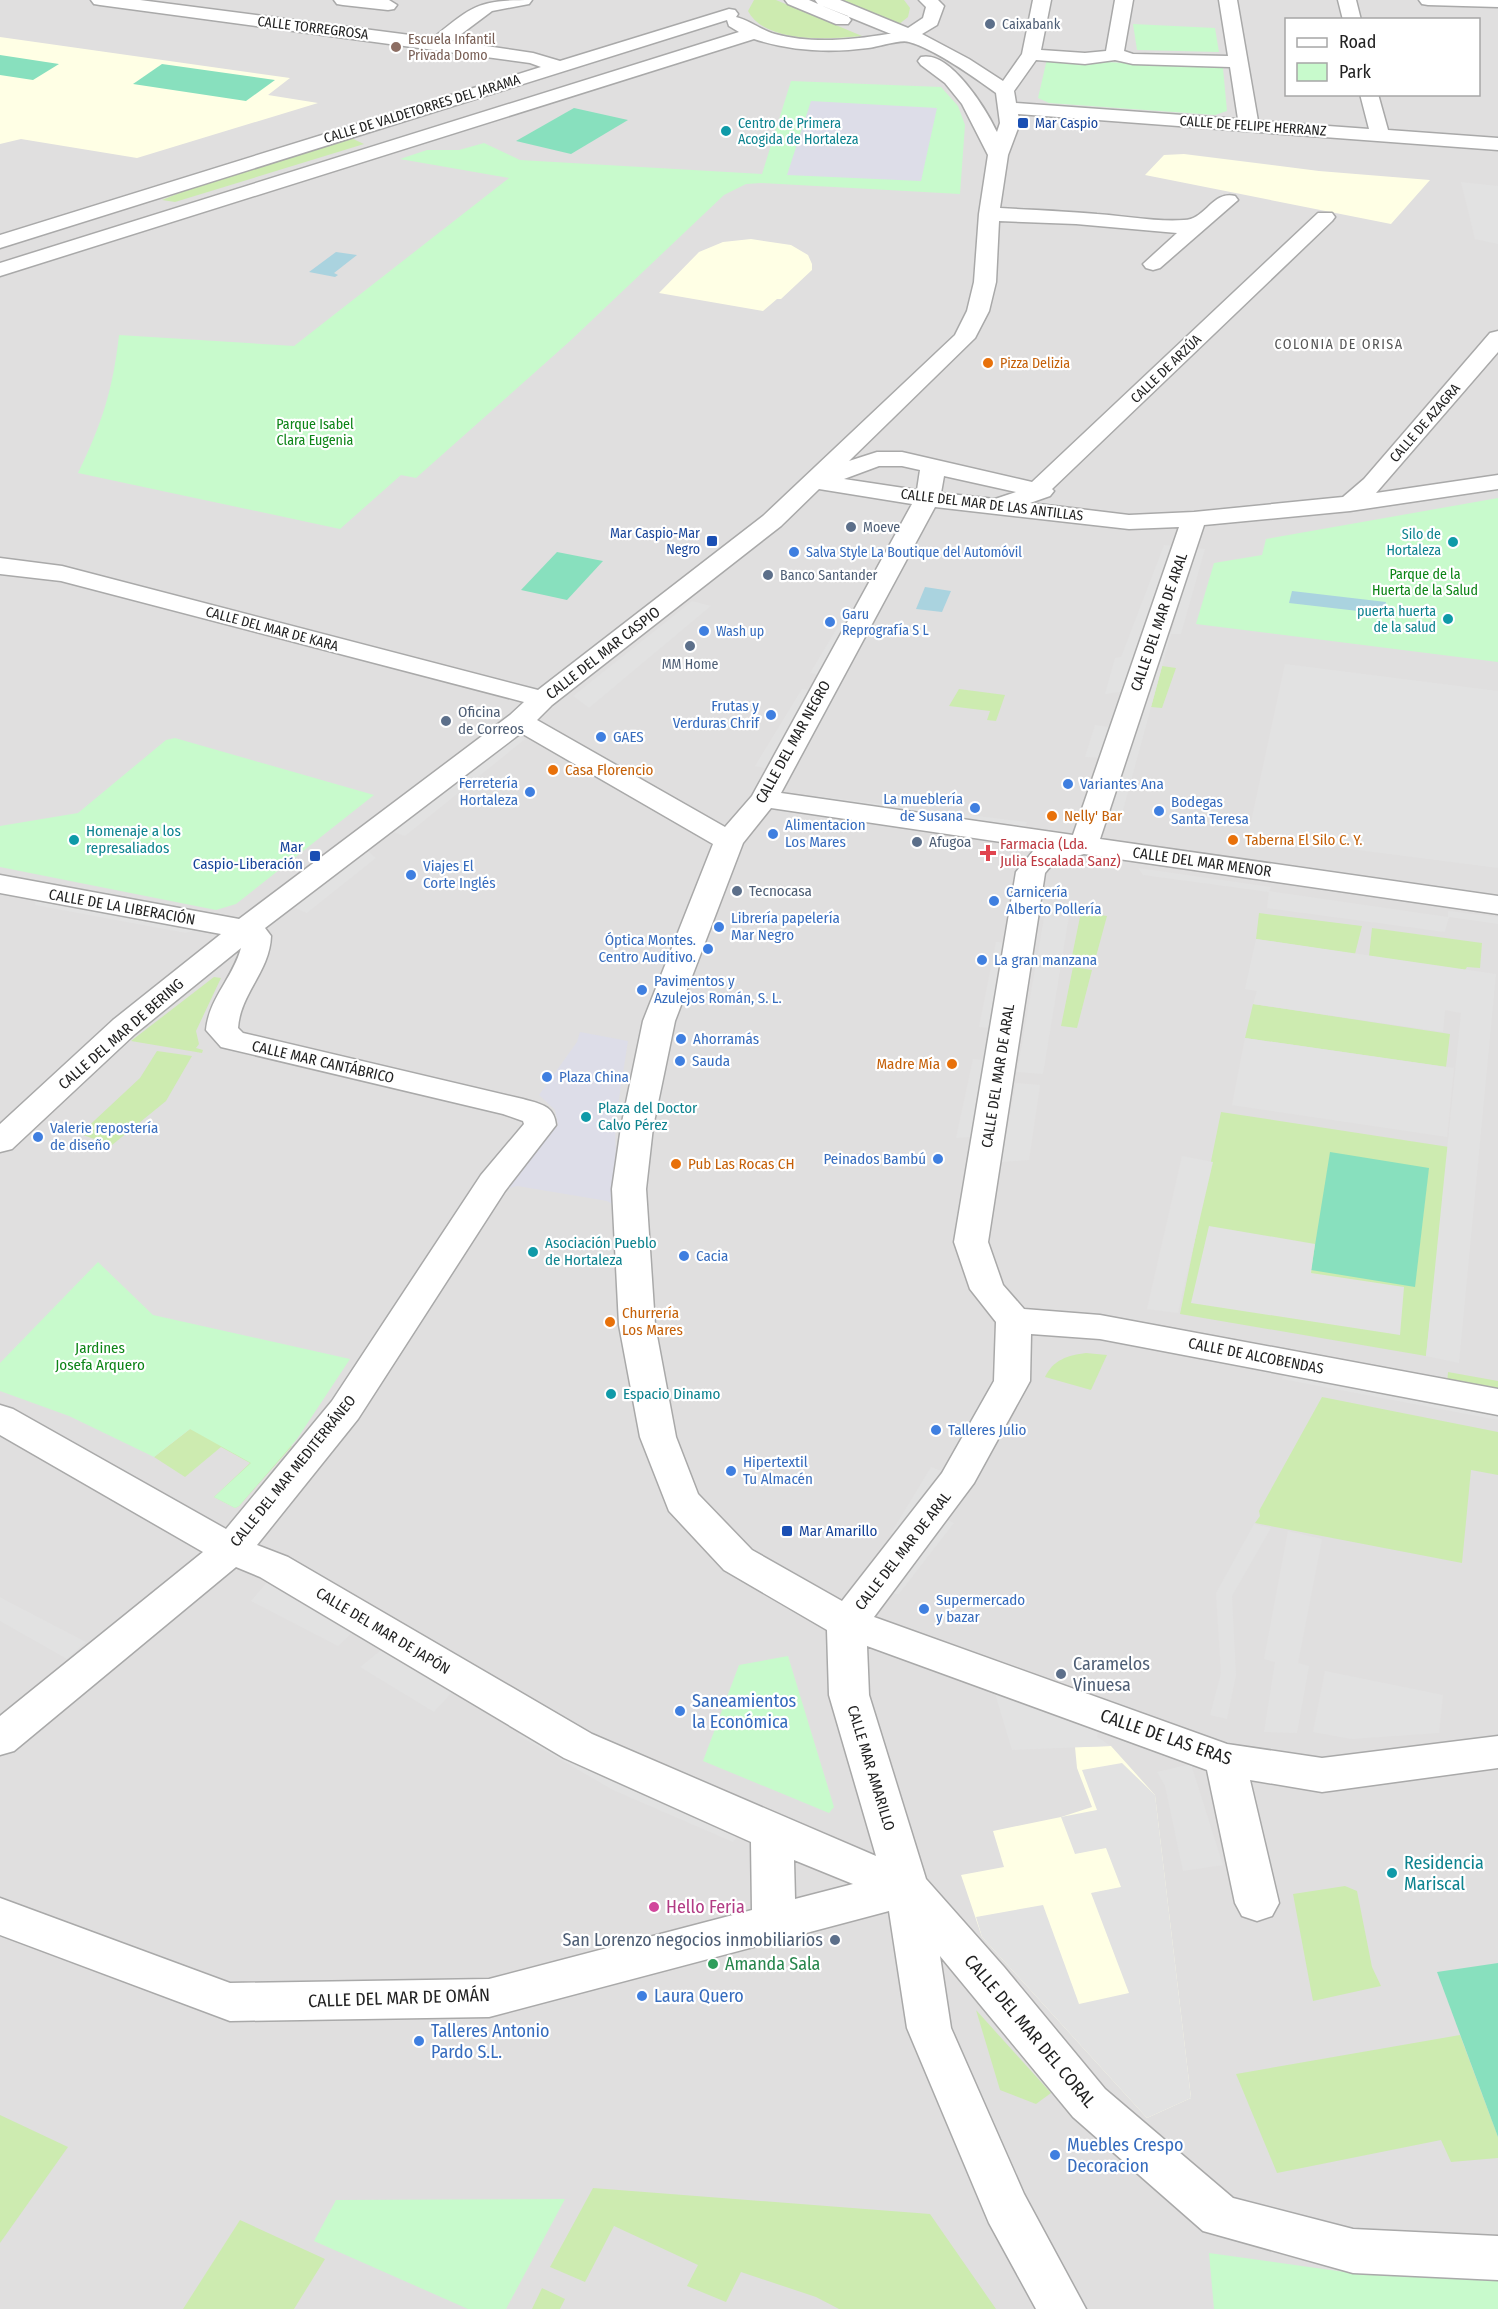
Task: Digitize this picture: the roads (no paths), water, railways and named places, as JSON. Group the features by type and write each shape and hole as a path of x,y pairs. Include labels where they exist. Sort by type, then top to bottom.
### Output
{"street":[{"name":"CALLE TORREGROSA","path":"100,0 437,44 533,58 560,67"},
{"path":"343,0 388,5"},
{"path":"437,44 462,23 487,8 523,0"},
{"path":"794,0 890,40 932,64 965,92 982,118 998,155"},
{"path":"824,0 909,34 986,76 1006,100 1031,54 1042,0"},
{"path":"731,7 737,24 754,33 777,40 814,45 863,44 890,40 909,34 931,21 935,6 928,0"},
{"path":"1114,54 1124,0"},
{"path":"1228,0 1249,126"},
{"path":"1347,0 1352,18"},
{"path":"1428,0 1493,2 1495,21"},
{"path":"252,20 269,7"},
{"name":"CALLE DE VALDETORRES DEL JARAMA","path":"0,242 560,67 731,7"},
{"name":"CALLE DE VALDETORRES DEL JARAMA","path":"0,270 754,33"},
{"path":"1031,54 1093,59 1106,58 1114,54 1133,59 1239,62"},
{"path":"1370,96 1380,136"},
{"name":"CALLE DE FELIPE HERRANZ","path":"1006,100 1249,126 1498,144"},
{"name":"CALLE DEL MAR CASPIO","path":"245,929 520,721 543,699 772,521 964,338 978,311 985,282 989,214 998,155 1010,123 1006,100"},
{"path":"1153,264 1228,200"},
{"name":"CALLE DE VALDETORRES DEL JARAMA","path":"116,205 145,204 158,212 149,223"},
{"path":"989,214 1076,218 1174,227 1197,226"},
{"name":"CALLE DE ARZÚA","path":"998,507 1026,497 1037,490 1092,441 1325,217"},
{"name":"CALLE DE AZAGRA","path":"1350,504 1372,484 1498,338"},
{"path":"892,407 889,440 902,459"},
{"name":"CALLE DEL MAR CASPIO","path":"814,481 877,459 902,459"},
{"name":"CALLE DEL MAR DE LAS ANTILLAS","path":"902,459 1037,490 1182,519"},
{"name":"CALLE DEL MAR NEGRO","path":"847,1623 738,1560 682,1501 658,1437 637,1325 629,1189 638,1127 659,1021 729,841 764,799 927,499 932,481 932,465"},
{"name":"CALLE DEL MAR DE LAS ANTILLAS","path":"814,481 927,499 1130,522 1350,504 1498,482"},
{"name":"CALLE DEL MAR DE ARAL","path":"847,1623 955,1483 1012,1381 1014,1320 987,1289 971,1242 1031,872 1044,856 1083,845 1182,519"},
{"name":"CALLE DEL MAR DE KARA","path":"0,566 62,574 543,699"},
{"path":"0,588 27,568"},
{"path":"520,721 729,841"},
{"name":"CALLE DEL MAR MENOR","path":"764,799 1498,905"},
{"name":"CALLE DE LA LIBERACIÓN","path":"0,884 245,929"},
{"name":"CALLE MAR CANTÁBRICO","path":"245,929 256,936 255,956 223,1013 222,1030 232,1040 512,1106 539,1115"},
{"name":"CALLE DEL MAR DE BERING","path":"0,1142 124,1027 245,929"},
{"name":"CALLE DEL MAR MEDITERRÁNEO","path":"0,1739 231,1550 345,1410 493,1183 540,1125 539,1115"},
{"name":"CALLE DE ALCOBENDAS","path":"1014,1320 1100,1327 1498,1402"},
{"name":"CALLE DEL MAR DE JAPÓN","path":"5,1429 231,1550 274,1567 578,1746 772,1832 907,1888"},
{"name":"CALLE DE LAS ERAS","path":"847,1623 1225,1760 1322,1775 1498,1752"},
{"name":"CALLE MAR AMARILLO","path":"847,1623 849,1695 907,1888 929,2028 1006,2208 1062,2309"},
{"path":"1225,1760 1257,1903"},
{"path":"772,1832 774,1922"},
{"name":"CALLE DEL MAR DE OMÁN","path":"0,1916 230,2002 489,1998 907,1888"},
{"name":"CALLE DEL MAR DEL CORAL","path":"907,1888 988,1980 1089,2103 1220,2216 1353,2251 1498,2258"}],"water":[{"path":"336,252 357,255 334,273 338,275 335,277 309,272"},
{"path":"925,587 951,591 942,612 916,609"},
{"path":"1292,591 1386,602 1384,614 1289,603"}],"place":[{"name":"Caixabank","path":"990,24"},
{"name":"Escuela Infantil Privada Domo","path":"396,47"},
{"name":"Mar Caspio","path":"1023,123"},
{"name":"Centro de Primera Acogida de Hortaleza","path":"726,131"},
{"name":"Pizza Delizia","path":"988,363"},
{"name":"Moeve","path":"851,527"},
{"name":"Mar Caspio-Mar Negro","path":"712,541"},
{"name":"Silo de Hortaleza","path":"1453,542"},
{"name":"Salva Style La Boutique del Automóvil","path":"794,552"},
{"name":"Banco Santander","path":"768,575"},
{"name":"puerta huerta de la salud","path":"1448,619"},
{"name":"Garu Reprografía S L","path":"830,622"},
{"name":"Wash up","path":"704,631"},
{"name":"MM Home","path":"690,646"},
{"name":"Frutas y Verduras Chrif","path":"771,715"},
{"name":"Oficina de Correos","path":"446,721"},
{"name":"GAES","path":"601,737"},
{"name":"Casa Florencio","path":"553,770"},
{"name":"Variantes Ana","path":"1068,784"},
{"name":"Ferretería Hortaleza","path":"530,792"},
{"name":"La mueblería de Susana","path":"975,808"},
{"name":"Bodegas Santa Teresa","path":"1159,811"},
{"name":"Nelly' Bar","path":"1052,816"},
{"name":"Alimentacion Los Mares","path":"773,834"},
{"name":"Homenaje a los represaliados","path":"74,840"},
{"name":"Taberna El Silo C. Y.","path":"1233,840"},
{"name":"Afugoa","path":"917,842"},
{"name":"Farmacia (Lda. Julia Escalada Sanz)","path":"988,853"},
{"name":"Mar Caspio-Liberación","path":"315,856"},
{"name":"Viajes El Corte Inglés","path":"411,875"},
{"name":"Tecnocasa","path":"737,891"},
{"name":"Carnicería Alberto Pollería","path":"994,901"},
{"name":"Librería papelería Mar Negro","path":"719,927"},
{"name":"Óptica Montes. Centro Auditivo.","path":"708,949"},
{"name":"La gran manzana","path":"982,960"},
{"name":"Pavimentos y Azulejos Román, S. L.","path":"642,990"},
{"name":"Ahorramás","path":"681,1039"},
{"name":"Sauda","path":"680,1061"},
{"name":"Madre Mía","path":"952,1064"},
{"name":"Plaza China","path":"547,1077"},
{"name":"Plaza del Doctor Calvo Pérez","path":"586,1117"},
{"name":"Valerie repostería de diseño","path":"38,1137"},
{"name":"Peinados Bambú","path":"938,1159"},
{"name":"Pub Las Rocas CH","path":"676,1164"},
{"name":"Asociación Pueblo de Hortaleza","path":"533,1252"},
{"name":"Cacia","path":"684,1256"},
{"name":"Churrería Los Mares","path":"610,1322"},
{"name":"Espacio Dinamo","path":"611,1394"},
{"name":"Talleres Julio","path":"936,1430"},
{"name":"Hipertextil Tu Almacén","path":"731,1471"},
{"name":"Mar Amarillo","path":"787,1531"},
{"name":"Supermercado y bazar","path":"924,1609"},
{"name":"Caramelos Vinuesa","path":"1061,1674"},
{"name":"Saneamientos la Económica","path":"680,1711"},
{"name":"Residencia Mariscal","path":"1392,1873"},
{"name":"Hello Feria","path":"654,1907"},
{"name":"San Lorenzo negocios inmobiliarios","path":"835,1940"},
{"name":"Amanda Sala","path":"713,1964"},
{"name":"Laura Quero","path":"642,1996"},
{"name":"Talleres Antonio Pardo S.L.","path":"419,2041"},
{"name":"Muebles Crespo Decoracion","path":"1055,2155"}],"district":[{"name":"COLONIA DE ORISA","path":"1339,344"}],"park label":[{"name":"Parque Isabel Clara Eugenia","path":"315,432"},
{"name":"Parque de la Huerta de la Salud","path":"1425,582"},
{"name":"Jardines Josefa Arquero","path":"100,1356"}]}
